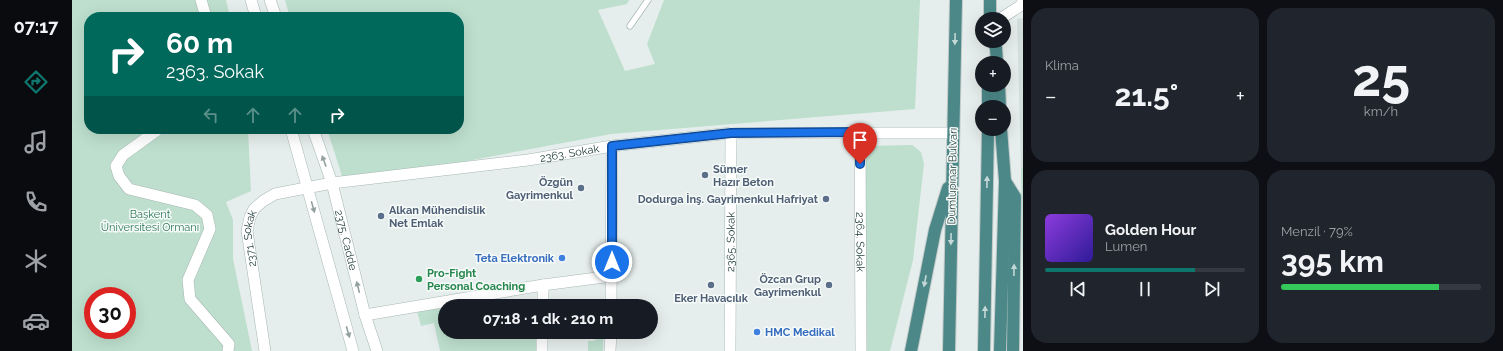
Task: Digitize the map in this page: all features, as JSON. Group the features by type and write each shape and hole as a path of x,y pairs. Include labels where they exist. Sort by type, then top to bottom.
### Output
{"highway":[{"name":"Dumlupınar Bulvarı","path":"949,351 956,0"},
{"path":"990,0 990,12"},
{"path":"984,351 988,136"},
{"path":"1000,351 1005,181 1002,136"},
{"path":"911,351 935,230 952,175"},
{"path":"1005,181 1014,198 1013,351"}],"street":[{"path":"201,0 205,12"},
{"path":"250,0 254,12"},
{"path":"270,0 274,12"},
{"path":"1011,12 1022,5"},
{"name":"2364. Sokak","path":"860,132 860,351"},
{"name":"2363. Sokak","path":"308,189 332,183 528,160 612,146 731,133 953,133"},
{"name":"2365. Sokak","path":"730,351 731,133"},
{"path":"152,134 122,155 116,166 119,176 129,189 195,205 207,215 210,229 188,280 190,299 229,344 228,351"},
{"name":"2375. Cadde","path":"292,134 353,351"},
{"name":"2375. Cadde","path":"315,134 332,183 366,315 377,351"},
{"path":"611,299 612,146"},
{"name":"2371. Sokak","path":"265,351 247,231 250,217 254,209 263,201 276,194 308,189"},
{"path":"366,315 543,285 612,276"},
{"path":"542,299 543,285"},
{"path":"542,339 542,351"},
{"path":"610,339 610,351"}],"lane":[{"path":"630,26 648,0"}],"shaded area":[{"path":"1023,18 1023,169 1021,169 1017,19"}],"green space":[{"name":"Başkent Üniversitesi Ormanı","path":"72,0 226,0 229,12 84,12 84,134 248,134 251,191 226,202 233,220 233,259 252,351 72,351"},
{"path":"285,0 629,0 627,4 598,10 625,71 655,64 647,44 664,0 920,0 915,109 611,134 419,170 342,176 329,134 464,134 464,12 289,12"},
{"path":"912,145 921,152 924,164 913,260 890,351 865,351 866,146"},
{"path":"1021,169 1023,169 1023,309"},
{"path":"438,309 438,339 537,339 536,351 440,351 434,323 421,326 417,311"},
{"path":"603,339 603,351 588,351 588,341"}],"place":[{"name":"Sümer Hazır Beton","path":"705,175"},
{"name":"Özgün Gayrimenkul","path":"581,188"},
{"name":"Dodurga İnş. Gayrimenkul Hafriyat","path":"826,199"},
{"name":"Alkan Mühendislik Net Emlak","path":"381,216"},
{"name":"Teta Elektronik","path":"562,258"},
{"name":"Pro-Fight Personal Coaching","path":"419,279"},
{"name":"Eker Havacılık","path":"711,285"},
{"name":"Özcan Grup Gayrimenkul","path":"829,285"},
{"name":"HMC Medikal","path":"757,332"}],"route":[{"path":"612,262 612,146 731,133 860,132 860,164"}]}
